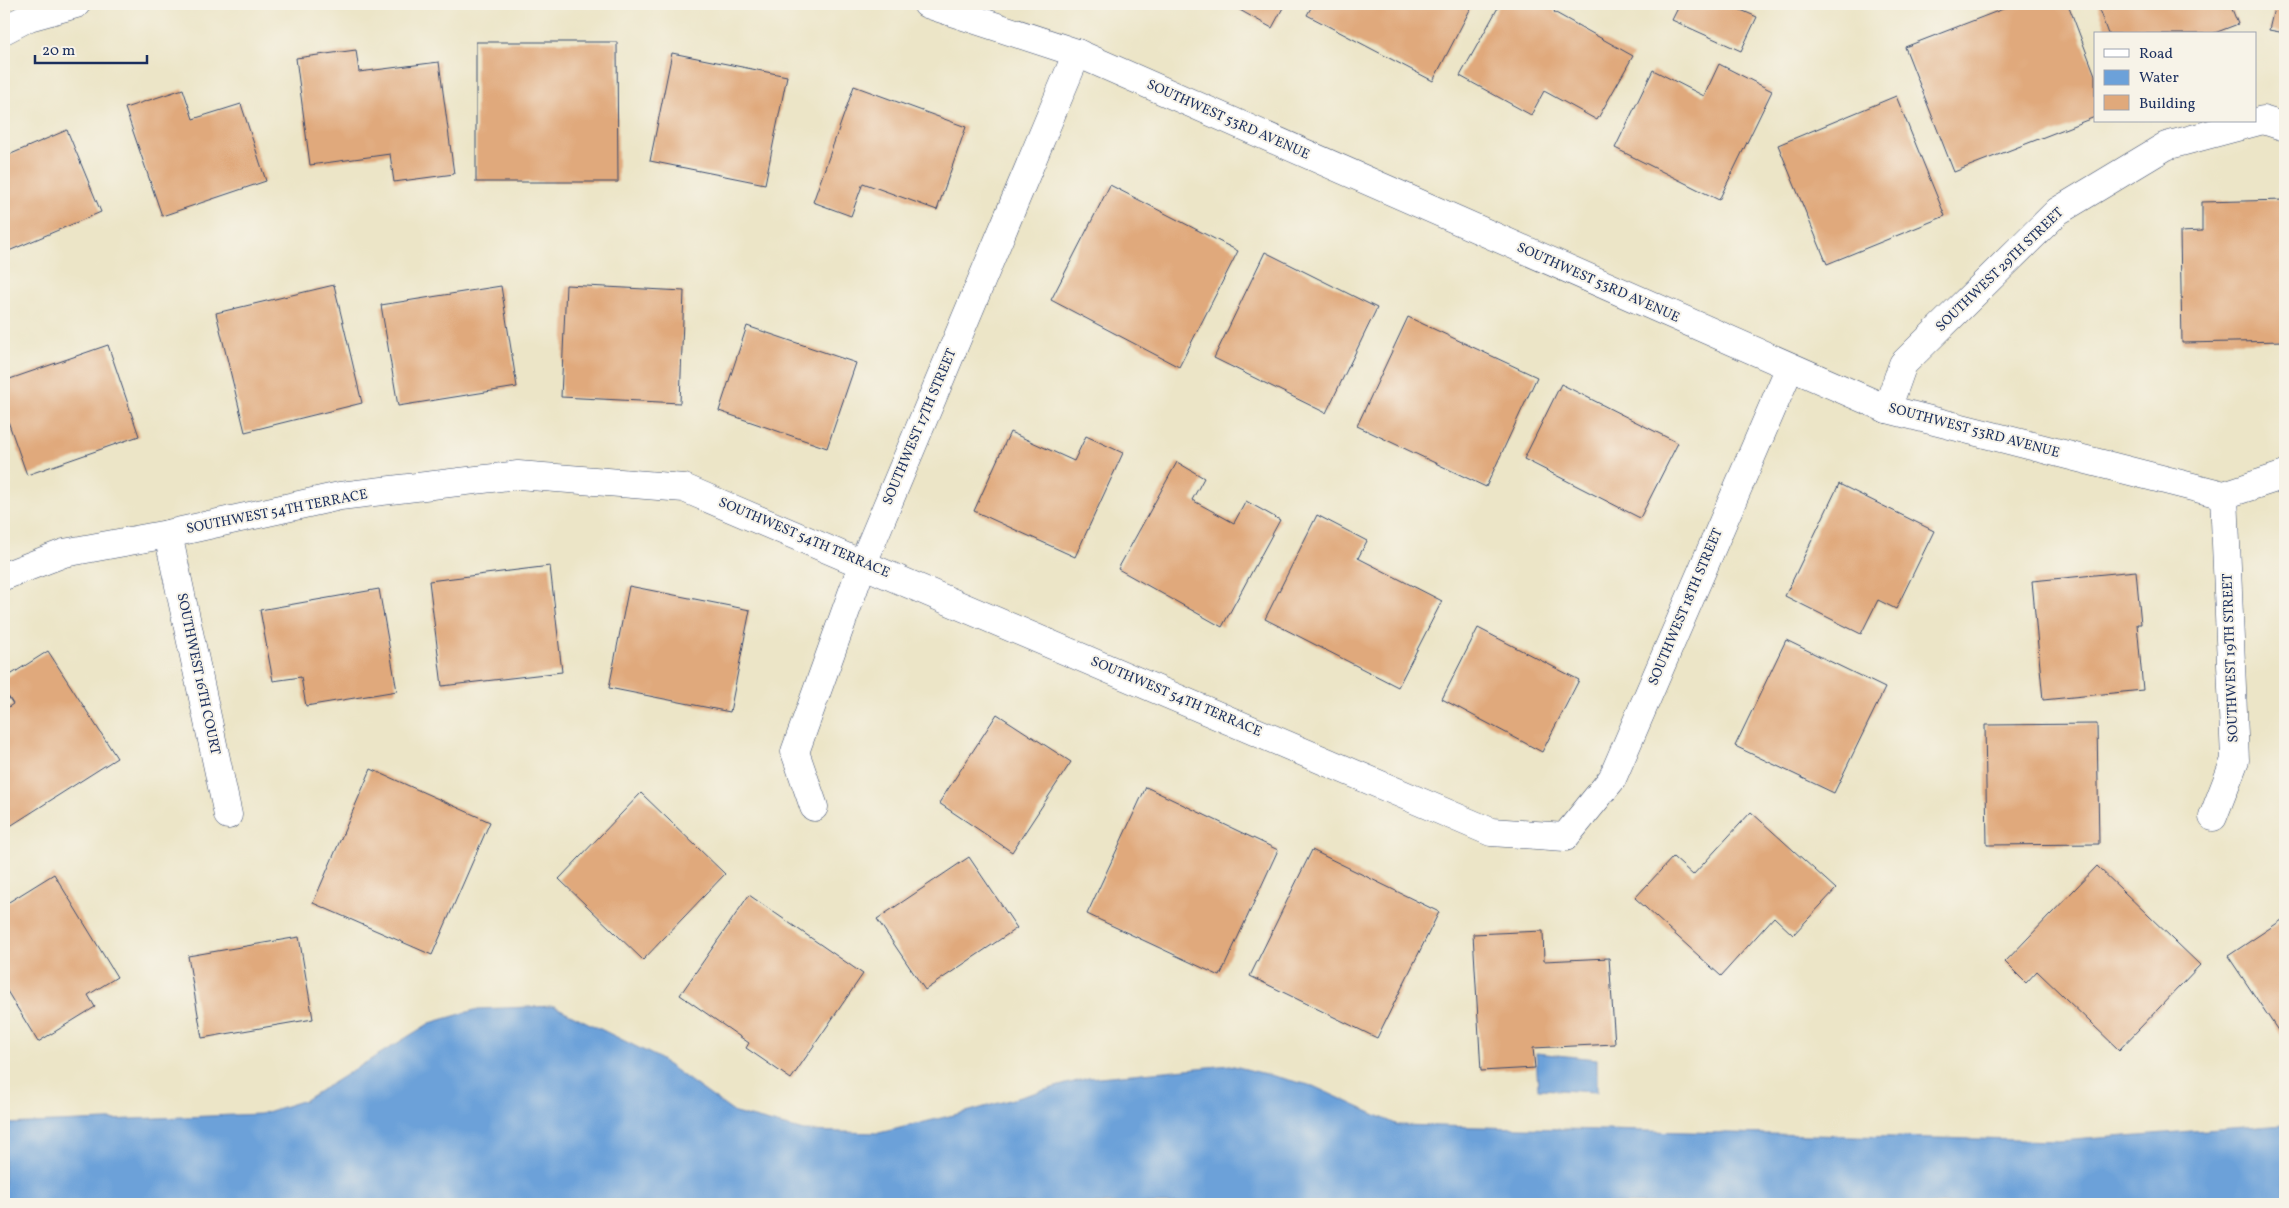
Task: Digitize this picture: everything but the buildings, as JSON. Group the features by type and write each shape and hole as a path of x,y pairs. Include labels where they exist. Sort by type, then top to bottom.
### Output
{"street":[{"path":"4,30 29,18 76,4"},
{"name":"SOUTHWEST 53RD AVENUE","path":"927,4 1076,53 1887,409 2224,495"},
{"name":"SOUTHWEST 17TH STREET","path":"814,807 795,752 863,563 1076,53"},
{"name":"SOUTHWEST 29TH STREET","path":"2256,122 2263,120 2285,127"},
{"name":"SOUTHWEST 29TH STREET","path":"1887,409 1903,364 2058,211 2166,146 2256,122"},
{"name":"SOUTHWEST 18TH STREET","path":"1565,838 1612,779 1790,367"},
{"name":"SOUTHWEST 54TH TERRACE","path":"4,576 64,553 168,534 340,496 518,475 684,488 1491,832 1565,838"},
{"path":"2224,495 2285,475"},
{"name":"SOUTHWEST 19TH STREET","path":"2214,817 2235,760 2224,495"},
{"name":"SOUTHWEST 16TH COURT","path":"168,534 228,815"}],"water":[{"path":"554,1006 657,1057 735,1113 804,1131 879,1133 970,1111 1088,1078 1230,1065 1313,1086 1398,1125 2059,1141 2285,1124 2285,1204 4,1204 4,1124 260,1114 305,1100 430,1023 478,1009"},
{"path":"1536,1053 1597,1059 1597,1092 1538,1089"}]}
